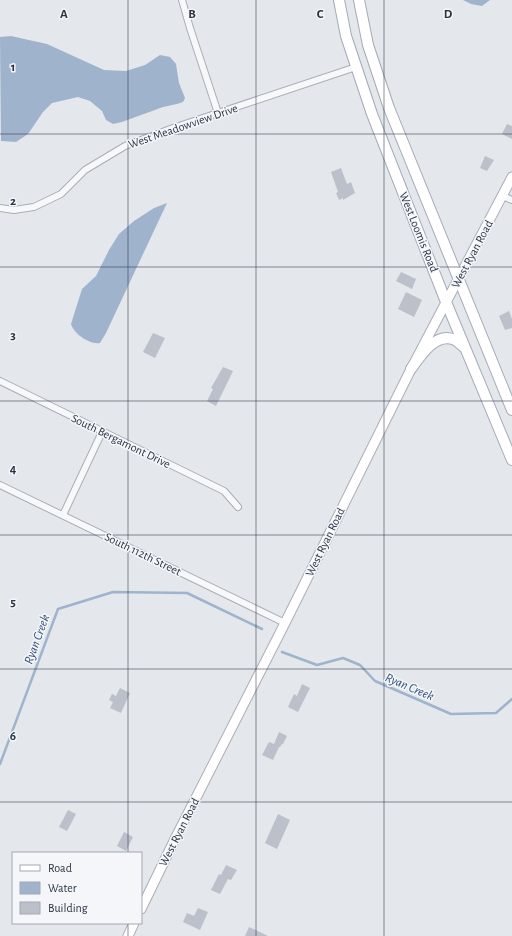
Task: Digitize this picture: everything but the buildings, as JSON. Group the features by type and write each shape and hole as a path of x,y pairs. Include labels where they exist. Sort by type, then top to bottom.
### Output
{"main road":[{"name":"West Loomis Road","path":"339,0 346,36 378,132 446,302 512,460"},
{"name":"West Loomis Road","path":"359,0 368,45 395,124 512,410"},
{"path":"378,132 395,124"},
{"path":"411,369 427,349 441,340 446,339 456,341 466,349"}],"street":[{"path":"182,0 218,113"},
{"name":"West Meadowview Drive","path":"0,208 14,210 34,207 61,194 85,170 125,146 173,128 356,66"},
{"name":"West Ryan Road","path":"142,907 411,369 512,177"},
{"path":"503,196 512,200"},
{"name":"South Bergamont Drive","path":"0,380 102,432 224,491 238,507"},
{"path":"63,515 102,432"},
{"name":"South 112th Street","path":"0,485 285,623"},
{"path":"128,936 134,924"}],"water":[{"path":"463,0 490,0 482,6 471,4"},
{"path":"11,36 47,44 104,70 126,71 145,65 160,55 170,57 176,64 179,83 185,98 183,102 163,107 113,124 106,120 102,111 90,101 78,97 52,103 43,112 28,134 16,142 1,141 0,37"},
{"path":"167,203 106,333 100,343 87,341 75,331 71,324 82,289 96,276 119,234 134,221 154,208"}],"waterway":[{"name":"Ryan Creek","path":"0,764 58,609 113,592 187,593 262,629"},
{"name":"Ryan Creek","path":"282,652 317,665 343,658 360,665 375,681 451,714 496,713 512,699"}]}
